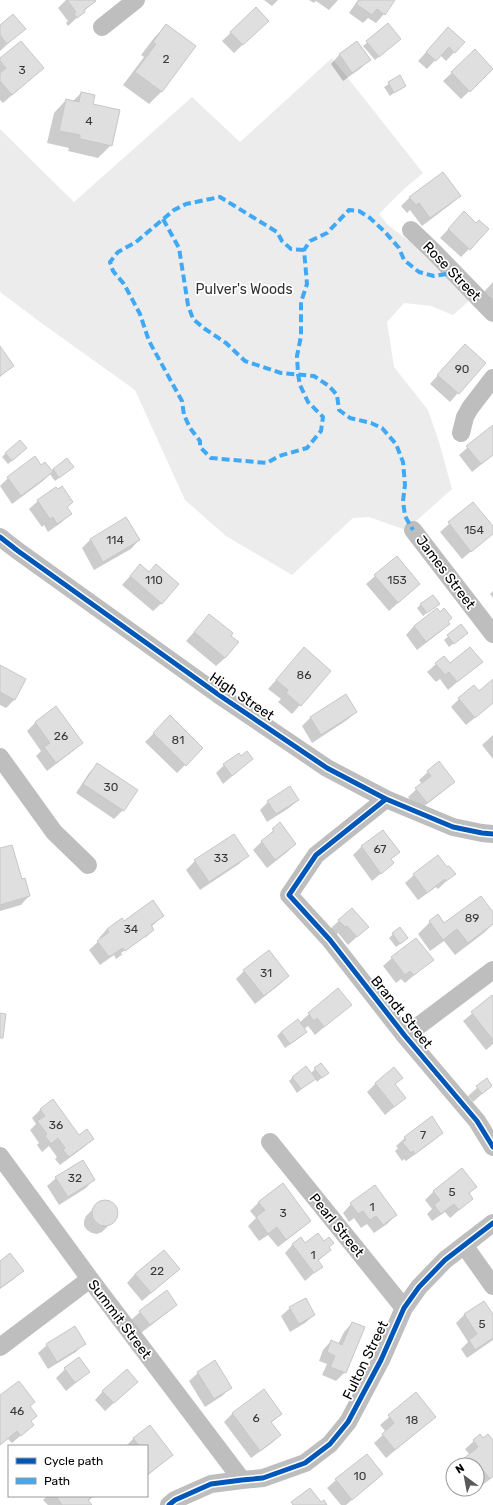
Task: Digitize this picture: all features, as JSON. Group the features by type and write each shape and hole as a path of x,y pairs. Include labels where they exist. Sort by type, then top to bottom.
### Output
{"street":[{"path":"102,27 136,0"},
{"name":"Rose Street","path":"411,230 493,313"},
{"path":"461,433 465,417 470,408 493,378"},
{"name":"James Street","path":"413,530 493,634"},
{"name":"High Street","path":"0,537 219,695 327,768 386,799 453,827 493,834"},
{"path":"0,757 54,832 88,865"},
{"name":"Brandt Street","path":"386,799 316,855 290,895 330,940 405,1036 477,1121 493,1147"},
{"path":"405,1036 493,970"},
{"name":"Pearl Street","path":"270,1142 404,1308"},
{"name":"Summit Street","path":"0,1156 90,1279 242,1480"},
{"name":"Fulton Street","path":"168,1505 175,1500 211,1484 263,1478 305,1464 330,1444 348,1422 381,1360 404,1308 419,1287 445,1260 493,1223"},
{"path":"464,1245 493,1286"},
{"path":"0,1346 90,1279"}],"green space":[{"name":"Pulver's Woods","path":"332,58 423,173 405,188 379,214 388,225 433,259 470,300 453,315 431,306 404,303 387,322 394,367 428,410 439,442 452,489 406,530 369,517 353,518 292,575 226,536 185,500 135,390 0,292 0,129 74,202 192,97 240,142"}],"building":[{"path":"67,0 96,1 84,10 85,12 77,18 74,14 76,12"},
{"path":"359,0 395,0 385,15 377,9 372,15 356,4"},
{"path":"256,7 269,21 243,45 230,32"},
{"path":"13,14 26,29 7,44 0,35 0,25"},
{"path":"388,23 401,39 379,57 366,41"},
{"path":"166,24 196,46 162,92 135,72 156,44 153,42"},
{"path":"448,27 465,42 455,53 449,47 436,61 426,52"},
{"path":"21,41 44,68 12,95 0,81 0,73 6,68 0,61 0,58"},
{"path":"357,41 371,60 352,73 339,54"},
{"path":"475,49 493,69 470,92 451,72"},
{"path":"400,75 406,86 394,93 388,82"},
{"path":"81,92 95,95 93,104 120,110 112,146 80,139 80,135 59,131 66,99 79,102"},
{"path":"443,172 461,196 430,218 419,203 416,205 409,197"},
{"path":"464,211 476,223 479,220 489,229 470,250 448,229"},
{"path":"465,344 486,363 459,394 437,375"},
{"path":"0,346 14,366 0,376"},
{"path":"493,425 493,455 481,464 466,446"},
{"path":"20,440 27,448 12,461 5,453"},
{"path":"35,456 41,465 45,462 53,472 21,496 7,477"},
{"path":"67,458 74,467 59,478 53,469"},
{"path":"62,486 73,502 67,507 72,514 57,524 53,517 50,519 37,500 56,487 58,489"},
{"path":"473,502 493,526 493,534 471,552 448,522"},
{"path":"126,517 140,540 103,562 90,539"},
{"path":"397,556 420,584 398,603 374,575"},
{"path":"140,564 149,572 156,564 179,584 162,604 130,576"},
{"path":"433,595 440,604 427,613 420,604"},
{"path":"437,608 440,612 444,608 452,618 448,621 450,624 426,642 414,626"},
{"path":"209,614 233,633 231,636 239,642 225,658 194,632"},
{"path":"461,624 468,633 454,644 447,635"},
{"path":"304,647 331,671 301,706 286,693 288,690 276,680"},
{"path":"470,647 483,662 457,682 449,672 445,675 435,663 444,656 450,663"},
{"path":"0,665 26,679 15,700 0,692"},
{"path":"493,679 493,703 475,718 458,698 474,685 479,691"},
{"path":"346,694 357,712 321,735 310,717"},
{"path":"56,706 83,743 56,763 44,747 50,743 35,722"},
{"path":"170,715 203,748 186,766 153,733"},
{"path":"247,751 253,759 232,776 223,764 239,753 241,756"},
{"path":"439,761 455,782 427,803 415,788 431,776 427,771"},
{"path":"97,763 138,790 124,811 83,784"},
{"path":"290,786 299,800 276,814 267,801"},
{"path":"280,822 296,844 275,860 261,841 274,831 272,829"},
{"path":"383,830 400,852 391,859 394,863 381,874 361,846"},
{"path":"234,834 249,856 209,882 194,860"},
{"path":"12,845 22,879 25,878 30,896 0,905 0,848"},
{"path":"438,855 447,867 449,866 456,874 446,881 445,879 427,893 413,874"},
{"path":"481,896 493,912 493,924 468,943 457,929 443,940 429,921 438,914 444,923"},
{"path":"153,900 164,916 151,925 154,930 125,951 123,948 109,957 97,941 109,932 107,929 122,918 124,921"},
{"path":"352,908 369,927 357,937 347,926 345,927 338,920"},
{"path":"400,927 408,938 400,944 392,933"},
{"path":"416,938 434,960 414,975 410,971 405,975 391,957"},
{"path":"269,950 289,976 264,996 243,970"},
{"path":"338,988 352,1005 324,1027 317,1018 314,1021 308,1013"},
{"path":"492,995 493,997 493,1040 471,1012"},
{"path":"0,1013 6,1014 3,1038 0,1038"},
{"path":"298,1019 307,1032 290,1044 281,1032"},
{"path":"321,1063 329,1073 322,1078 314,1068"},
{"path":"306,1066 316,1079 301,1089 292,1077"},
{"path":"394,1067 403,1078 395,1084 406,1098 394,1107 375,1083"},
{"path":"487,1078 492,1086 482,1094 476,1086"},
{"path":"53,1099 79,1135 87,1129 94,1139 69,1157 63,1150 65,1148 58,1138 51,1144 45,1136 47,1134 37,1121 45,1116 40,1109"},
{"path":"432,1116 443,1133 415,1154 413,1151 411,1153 402,1142 406,1140 404,1137"},
{"path":"83,1160 95,1180 68,1197 55,1177"},
{"path":"462,1168 477,1187 469,1193 473,1199 459,1210 454,1204 441,1214 434,1205 440,1200 433,1191"},
{"path":"283,1183 311,1221 286,1240 277,1227 268,1234 256,1217 265,1210 258,1202"},
{"path":"375,1185 397,1215 383,1225 376,1216 370,1220 363,1211 358,1214 350,1203"},
{"path":"105,1200 114,1204 118,1213 114,1222 105,1226 96,1222 92,1213 96,1204"},
{"path":"318,1233 324,1241 329,1237 334,1243 329,1247 331,1250 318,1260 323,1267 314,1273 292,1244 301,1237 305,1243"},
{"path":"164,1250 180,1269 151,1293 135,1274"},
{"path":"10,1253 24,1271 0,1288 0,1261"},
{"path":"167,1290 177,1305 150,1325 139,1311"},
{"path":"306,1298 315,1315 299,1324 289,1307"},
{"path":"484,1301 493,1314 493,1338 475,1350 469,1340 477,1334 464,1314"},
{"path":"352,1322 365,1327 346,1373 330,1367 335,1356 327,1352 331,1340 342,1345"},
{"path":"75,1326 86,1344 57,1362 46,1344"},
{"path":"79,1357 90,1372 75,1383 64,1368"},
{"path":"215,1360 232,1388 214,1399 197,1372"},
{"path":"127,1369 138,1382 114,1403 102,1391"},
{"path":"19,1381 35,1402 30,1406 37,1416 31,1421 34,1425 21,1436 17,1431 0,1445 0,1395"},
{"path":"264,1389 282,1414 271,1422 281,1435 260,1451 232,1413"},
{"path":"416,1392 436,1417 395,1450 382,1434 394,1423 388,1415"},
{"path":"150,1425 173,1455 148,1474 148,1445 138,1445 133,1438"},
{"path":"480,1434 483,1438 488,1434 493,1440 493,1476 490,1479 485,1472 485,1457 466,1457 478,1447 473,1440"},
{"path":"367,1454 383,1474 352,1500 335,1479"},
{"path":"310,1488 321,1502 324,1500 327,1505 293,1505 291,1502"},
{"path":"57,1497 92,1497 88,1500 92,1505 62,1505"}],"marked path":[{"path":"304,250 291,249 282,241 277,232 220,197 186,204 174,210 136,242 118,252 110,262 113,271 124,284 140,314 149,341 182,401 184,415 190,428 200,441 200,447 211,458 267,463 279,456 307,448 321,431 323,417 308,402 300,385 298,374 297,356 301,336 301,302 307,284 304,250 310,241 327,233 349,210 359,211 370,218 399,248 404,260 419,272 434,276 453,273"},
{"path":"163,219 179,248 188,305 193,319 226,343 245,361 281,373 314,376 329,386 337,395 339,410 350,418 371,423 382,428 396,444 403,462 405,485 403,501 405,516 413,530"}],"cycle path":[{"path":"0,537 219,695 327,768 386,799 453,827 493,834"},
{"path":"386,799 316,855 289,895 330,940 405,1036 477,1121 493,1147"},
{"path":"169,1505 175,1500 211,1484 263,1478 305,1463 330,1444 348,1422 381,1360 404,1308 419,1287 445,1260 493,1223"}]}
